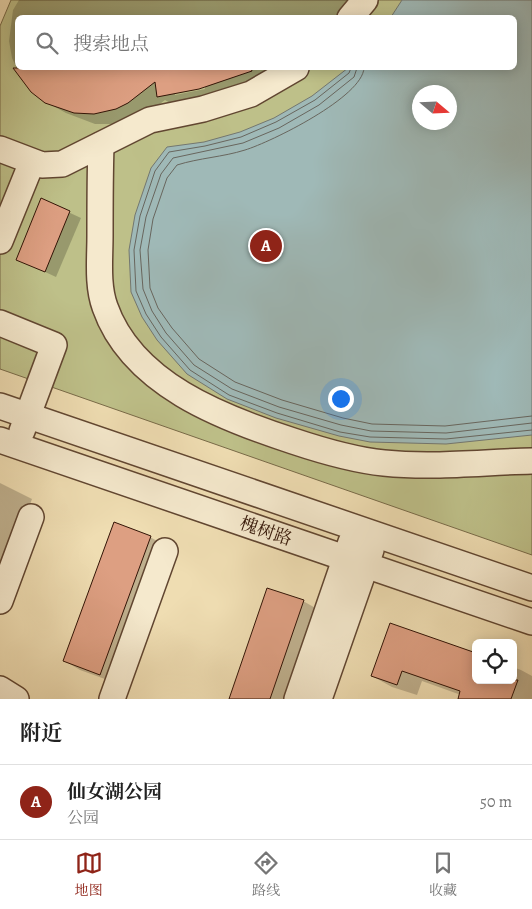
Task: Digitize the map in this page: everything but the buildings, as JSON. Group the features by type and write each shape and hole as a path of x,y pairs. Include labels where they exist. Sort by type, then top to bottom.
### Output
{"street":[{"path":"352,15 365,0"},
{"path":"0,149 42,165 62,164 150,120 203,109 251,94 293,70"},
{"path":"101,145 100,276 104,305 113,325 128,349 148,368 176,389 216,412 255,429 338,455 384,463 474,465 532,461"},
{"path":"0,241 32,162"},
{"path":"0,323 54,345 28,416 8,443"},
{"name":"槐树路","path":"0,406 532,588"},
{"name":"槐树路","path":"8,443 532,622"},
{"path":"0,601 31,517"},
{"path":"319,699 366,531"},
{"path":"112,699 165,551"},
{"path":"297,699 356,562"},
{"path":"0,689 16,699"}],"green space":[{"path":"11,0 532,0 532,555 0,369 0,26"}],"water":[{"path":"402,0 532,0 532,435 446,444 370,442 339,436 276,418 227,399 187,374 157,340 142,317 131,292 129,250 135,215 151,168 167,147 204,142 240,132 274,118 312,96 345,70 517,70 517,15 392,15"}],"place":[{"name":"仙女湖公园","path":"266,246"}]}
